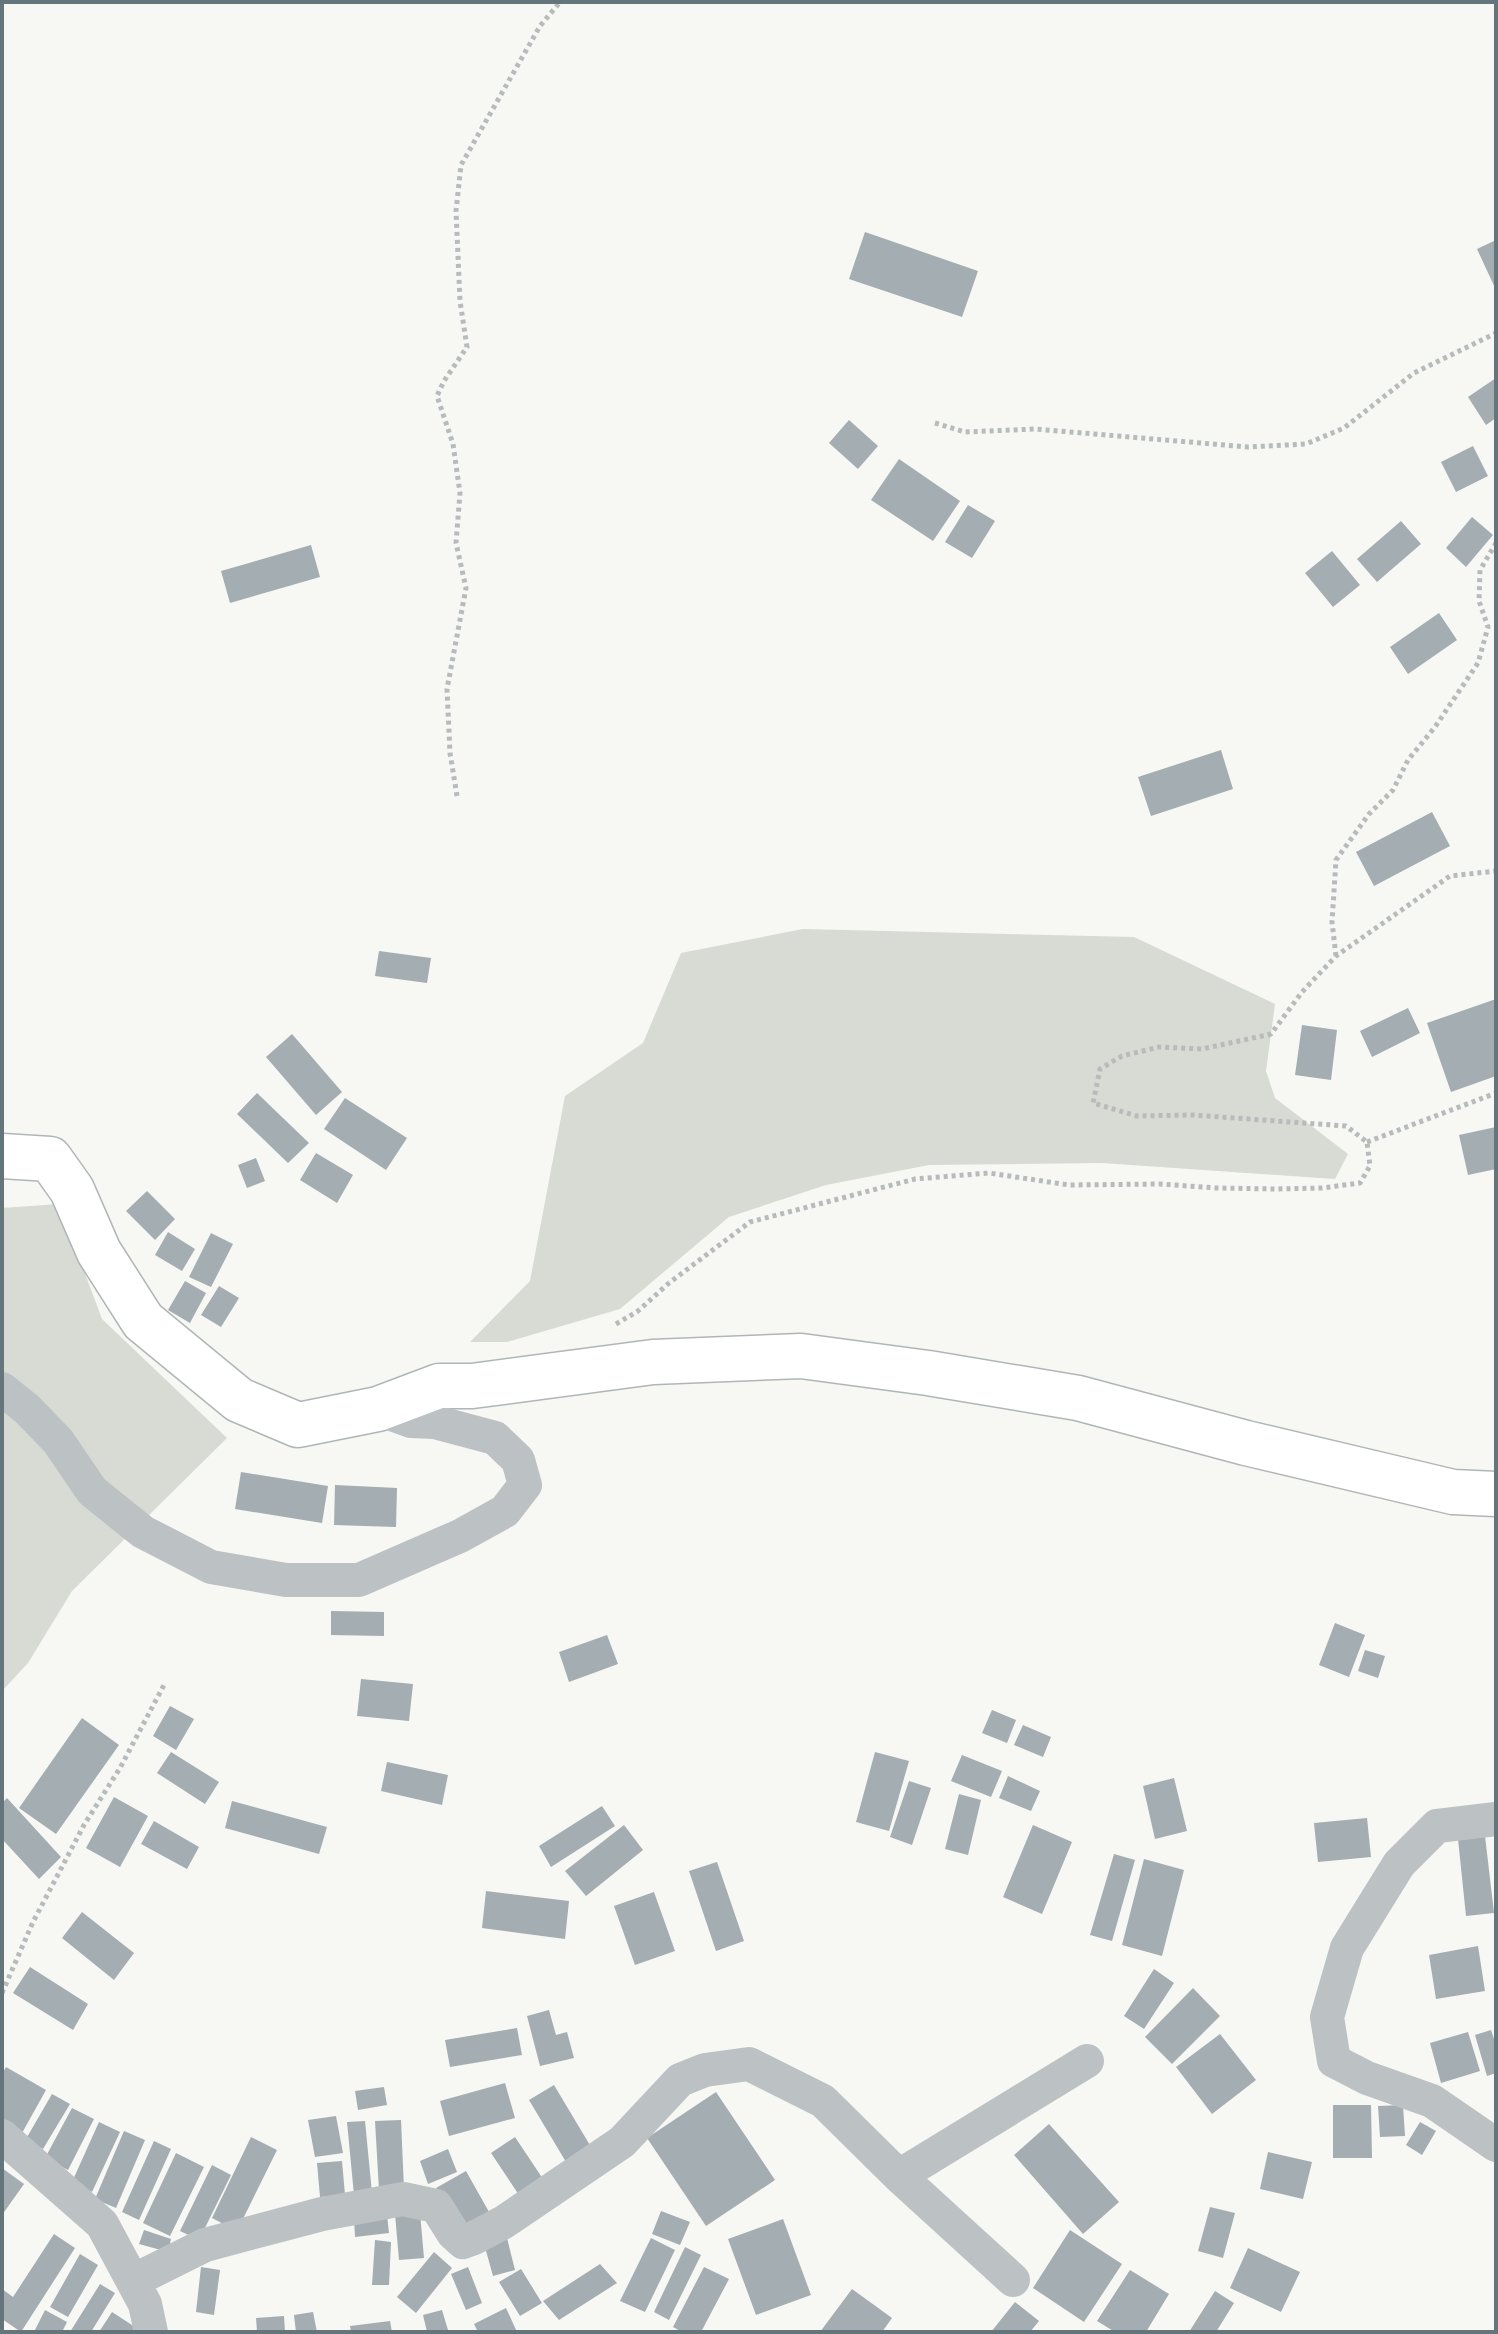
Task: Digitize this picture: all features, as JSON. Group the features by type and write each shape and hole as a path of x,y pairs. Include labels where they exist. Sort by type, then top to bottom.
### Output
{"main road":[{"path":"2,1156 50,1159 72,1190 99,1252 143,1321 239,1400 298,1425 378,1409 439,1386 472,1386 653,1362 801,1356 1078,1398 1246,1443 1438,1489 1496,1494"}],"street":[{"path":"2,1389 58,1441 92,1491 143,1532 211,1567 286,1580 359,1580 460,1536 505,1511 525,1485 518,1460 495,1438 435,1422 411,1421 378,1409"},
{"path":"1496,1819 1437,1826 1399,1864 1347,1948 1327,2017 1334,2061 1367,2078 1432,2101 1496,2145"},
{"path":"899,2176 1087,2061"},
{"path":"133,2281 205,2245 322,2214 403,2199 436,2206 453,2233 463,2242 504,2222 622,2142 680,2080 705,2070 749,2064 823,2101 899,2176 1013,2280"},
{"path":"2,2136 102,2224 145,2304 151,2332"}],"path":[{"path":"457,796 450,753 447,689 466,588 456,543 460,493 453,444 437,396 467,347 460,301 456,211 461,165 540,26 560,2"},
{"path":"935,423 965,432 1035,429 1248,447 1306,444 1344,428 1414,373 1496,333"},
{"path":"1336,956 1332,922 1336,860 1369,814 1393,790 1408,760 1435,727 1478,663 1488,627 1479,601 1480,570 1496,543"},
{"path":"612,1326 638,1311 669,1283 750,1222 915,1179 989,1173 1069,1185 1322,1188 1360,1183 1370,1166 1367,1142 1346,1126 1193,1115 1137,1116 1093,1103 1100,1069 1122,1056 1159,1047 1202,1049 1271,1034 1302,992 1336,956 1450,876 1496,871"},
{"path":"1367,1142 1496,1093"},
{"path":"2,1993 33,1922 84,1825 120,1768 164,1685"}],"shaded area":[{"path":"803,929 1134,937 1275,1004 1266,1071 1275,1098 1348,1154 1335,1179 1102,1163 929,1165 826,1185 729,1217 620,1309 507,1342 470,1342 530,1281 565,1096 643,1043 681,953"},
{"path":"59,1204 102,1319 227,1438 72,1591 28,1663 2,1691 2,1208"}],"building":[{"path":"865,232 978,271 962,317 849,279"},
{"path":"1496,240 1496,290 1477,249"},
{"path":"1496,378 1496,418 1486,425 1468,397"},
{"path":"849,420 878,446 858,469 829,443"},
{"path":"1473,446 1488,476 1456,492 1441,462"},
{"path":"899,459 960,501 933,541 871,500"},
{"path":"968,505 995,521 972,558 945,542"},
{"path":"1472,517 1493,535 1466,567 1446,548"},
{"path":"1401,521 1421,544 1377,582 1357,559"},
{"path":"311,545 320,577 230,603 221,571"},
{"path":"1332,551 1360,585 1333,607 1305,573"},
{"path":"1439,613 1457,640 1408,674 1390,647"},
{"path":"1221,750 1233,789 1151,816 1138,777"},
{"path":"1432,812 1450,846 1374,886 1356,852"},
{"path":"379,951 431,958 427,983 375,976"},
{"path":"1496,999 1496,1076 1451,1092 1427,1023"},
{"path":"1408,1008 1420,1033 1372,1057 1360,1031"},
{"path":"1302,1025 1337,1030 1331,1080 1295,1075"},
{"path":"292,1034 342,1092 316,1115 266,1057"},
{"path":"257,1093 309,1143 288,1163 237,1114"},
{"path":"345,1098 407,1138 386,1170 324,1129"},
{"path":"1496,1127 1496,1169 1468,1175 1459,1135"},
{"path":"316,1153 353,1175 337,1203 300,1180"},
{"path":"256,1158 265,1181 247,1188 238,1165"},
{"path":"147,1191 175,1219 155,1240 126,1211"},
{"path":"168,1232 195,1249 182,1271 155,1255"},
{"path":"211,1233 233,1244 211,1287 189,1277"},
{"path":"185,1281 206,1293 190,1323 168,1310"},
{"path":"219,1286 239,1298 221,1327 201,1315"},
{"path":"241,1472 328,1486 322,1523 235,1509"},
{"path":"335,1485 397,1488 396,1527 334,1525"},
{"path":"331,1611 384,1612 384,1636 331,1635"},
{"path":"1335,1623 1365,1635 1349,1677 1319,1665"},
{"path":"607,1635 618,1664 569,1682 559,1652"},
{"path":"1365,1650 1385,1656 1378,1678 1358,1671"},
{"path":"361,1679 413,1684 409,1721 357,1716"},
{"path":"170,1706 194,1719 176,1750 153,1736"},
{"path":"992,1710 1016,1720 1007,1743 982,1733"},
{"path":"82,1718 119,1745 56,1834 19,1808"},
{"path":"1023,1725 1051,1737 1043,1757 1014,1745"},
{"path":"171,1752 219,1782 205,1804 157,1773"},
{"path":"875,1752 909,1761 889,1831 856,1822"},
{"path":"962,1755 1002,1771 991,1797 951,1781"},
{"path":"387,1762 448,1775 442,1805 381,1791"},
{"path":"1008,1776 1040,1791 1031,1811 999,1798"},
{"path":"1174,1778 1187,1831 1155,1839 1143,1786"},
{"path":"909,1781 931,1788 912,1845 890,1837"},
{"path":"959,1794 981,1800 968,1855 945,1849"},
{"path":"114,1797 148,1816 120,1867 86,1848"},
{"path":"7,1798 61,1857 39,1879 2,1839 2,1803"},
{"path":"232,1801 327,1827 319,1854 225,1828"},
{"path":"602,1806 615,1826 551,1867 539,1846"},
{"path":"1367,1818 1371,1857 1318,1862 1314,1823"},
{"path":"154,1821 199,1847 187,1869 141,1844"},
{"path":"624,1825 643,1850 586,1896 565,1871"},
{"path":"1033,1825 1072,1842 1042,1914 1003,1897"},
{"path":"1485,1836 1494,1913 1466,1916 1458,1839"},
{"path":"1114,1854 1135,1860 1112,1941 1090,1935"},
{"path":"1144,1859 1184,1870 1162,1956 1122,1945"},
{"path":"717,1862 744,1941 716,1951 689,1871"},
{"path":"486,1891 569,1901 565,1939 482,1928"},
{"path":"654,1892 675,1951 635,1965 614,1906"},
{"path":"82,1912 134,1953 114,1980 62,1938"},
{"path":"1478,1946 1485,1991 1436,1999 1429,1955"},
{"path":"30,1967 88,2004 73,2030 13,1993"},
{"path":"1154,1969 1174,1983 1144,2029 1124,2016"},
{"path":"1193,1988 1220,2016 1172,2064 1145,2037"},
{"path":"549,2010 556,2035 567,2032 574,2058 540,2066 527,2016"},
{"path":"517,2028 522,2055 450,2067 445,2040"},
{"path":"1491,2030 1496,2045 1496,2073 1487,2076 1475,2035"},
{"path":"1468,2032 1480,2071 1441,2083 1430,2043"},
{"path":"1220,2034 1256,2080 1212,2114 1176,2067"},
{"path":"6,2067 46,2090 22,2133 2,2122 2,2074"},
{"path":"505,2083 515,2118 449,2136 440,2101"},
{"path":"554,2085 594,2152 569,2167 529,2100"},
{"path":"384,2087 387,2105 358,2110 355,2091"},
{"path":"716,2092 775,2180 706,2226 647,2138"},
{"path":"52,2094 70,2104 43,2149 26,2139"},
{"path":"1333,2105 1371,2105 1372,2158 1333,2158"},
{"path":"1403,2105 1405,2136 1380,2137 1378,2106"},
{"path":"72,2108 94,2119 68,2170 45,2158"},
{"path":"336,2116 343,2153 315,2157 308,2120"},
{"path":"401,2120 404,2189 379,2190 375,2121"},
{"path":"365,2121 372,2193 354,2195 347,2122"},
{"path":"99,2122 120,2132 92,2192 72,2182"},
{"path":"1420,2122 1436,2131 1422,2155 1406,2145"},
{"path":"1049,2124 1119,2202 1083,2234 1014,2155"},
{"path":"124,2131 145,2140 116,2208 95,2199"},
{"path":"251,2137 277,2150 237,2231 212,2218"},
{"path":"515,2137 545,2182 521,2198 491,2153"},
{"path":"154,2141 171,2149 139,2220 122,2212"},
{"path":"448,2149 457,2172 428,2184 420,2161"},
{"path":"1268,2152 1312,2162 1303,2199 1260,2189"},
{"path":"176,2153 204,2167 170,2236 143,2223"},
{"path":"342,2161 345,2195 320,2197 317,2163"},
{"path":"212,2165 231,2175 199,2240 180,2231"},
{"path":"2,2168 24,2184 2,2215"},
{"path":"466,2171 493,2219 463,2236 436,2188"},
{"path":"1210,2207 1235,2213 1223,2258 1198,2251"},
{"path":"661,2211 690,2222 680,2245 652,2234"},
{"path":"420,2213 424,2258 399,2260 395,2214"},
{"path":"387,2215 389,2233 355,2237 354,2218"},
{"path":"783,2219 811,2295 756,2315 728,2239"},
{"path":"144,2230 171,2239 168,2252 139,2244"},
{"path":"1070,2230 1122,2264 1084,2322 1033,2288"},
{"path":"54,2234 75,2248 21,2332 2,2319 2,2289 13,2297"},
{"path":"506,2234 515,2270 493,2276 483,2240"},
{"path":"651,2238 675,2250 645,2312 620,2301"},
{"path":"375,2240 391,2242 389,2285 372,2285"},
{"path":"685,2247 701,2255 669,2320 654,2312"},
{"path":"1248,2248 1300,2272 1281,2312 1230,2288"},
{"path":"434,2252 452,2268 416,2313 397,2297"},
{"path":"80,2254 98,2265 68,2317 50,2307"},
{"path":"600,2264 617,2283 559,2320 543,2301"},
{"path":"201,2267 220,2270 214,2315 196,2312"},
{"path":"468,2267 482,2303 466,2310 451,2274"},
{"path":"704,2267 729,2279 701,2332 682,2332 673,2327"},
{"path":"521,2269 542,2303 520,2316 499,2282"},
{"path":"1130,2270 1169,2294 1146,2332 1115,2332 1097,2321"},
{"path":"100,2284 115,2293 91,2332 70,2332"},
{"path":"852,2289 892,2318 882,2332 820,2332"},
{"path":"1215,2291 1234,2303 1216,2332 1189,2332"},
{"path":"1015,2302 1039,2321 1030,2332 991,2332"},
{"path":"506,2308 517,2332 478,2332 474,2324"},
{"path":"45,2310 67,2322 62,2332 34,2332"},
{"path":"442,2310 448,2330 427,2332 423,2315"},
{"path":"112,2312 135,2327 131,2332 99,2332"},
{"path":"313,2312 317,2332 296,2332 294,2315"},
{"path":"284,2316 285,2332 257,2332 256,2318"},
{"path":"390,2321 392,2332 351,2332 350,2326"}]}
